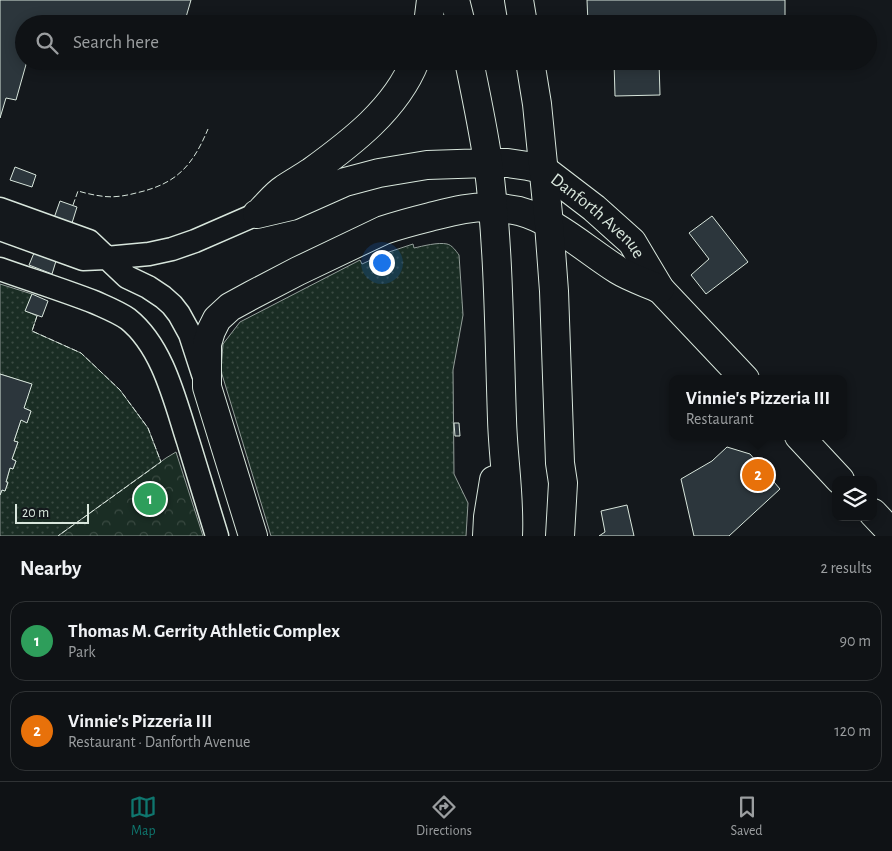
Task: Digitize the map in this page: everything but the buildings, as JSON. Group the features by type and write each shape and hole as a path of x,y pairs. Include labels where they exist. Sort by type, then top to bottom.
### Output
{"main road":[{"path":"429,15 431,0"},
{"path":"455,0 458,15"},
{"path":"519,0 522,15"},
{"path":"257,214 283,190 308,174 360,134 400,90 411,70"},
{"path":"471,70 488,163 498,274 502,429 508,536"},
{"path":"531,70 537,104 549,224 556,316 562,483 560,536"},
{"name":"Danforth Avenue","path":"257,214 291,206 345,182 403,168 427,165 508,163 542,169 594,208 632,242 660,289 741,375"},
{"name":"Danforth Avenue","path":"253,536 207,387 207,344 217,319 230,307 384,230 457,211 483,207 519,211 533,216 549,224 620,271 660,289"},
{"path":"487,536 488,517 502,429"},
{"path":"803,440 836,476"},
{"path":"877,518 892,533"}],"street":[{"path":"0,209 89,241 127,277 148,286 163,297 172,305 190,334 207,387"},
{"path":"0,229 83,259 106,258 149,254 172,249 257,214"},
{"path":"28,239 20,244 14,253 14,262 8,272 72,293 110,309 127,319 140,331 150,345 159,360 172,392 217,536"}],"green space":[{"path":"413,244 414,248 447,244 459,255 463,315 453,370 454,474 468,503 466,536 271,536 221,371 223,344 240,322 360,260 362,264"},
{"path":"0,284 32,294 26,311 37,316 32,331 81,353 120,390 148,428 161,462 58,536 0,536 0,495 2,490 5,491 10,468 13,469 16,461 12,459 18,442 14,441 21,420 27,422 31,411 24,408 31,384 0,374"},
{"path":"176,452 203,536 58,536 166,458"}],"fence":[{"path":"73,205 78,191 92,195 114,197 162,185 189,164 208,129"},
{"path":"37,316 32,331 81,353 120,390 148,428 161,462 58,536"}],"place":[{"name":"Vinnie's Pizzeria III","path":"758,475"},
{"name":"Thomas M. Gerrity Athletic Complex","path":"150,499"}]}
